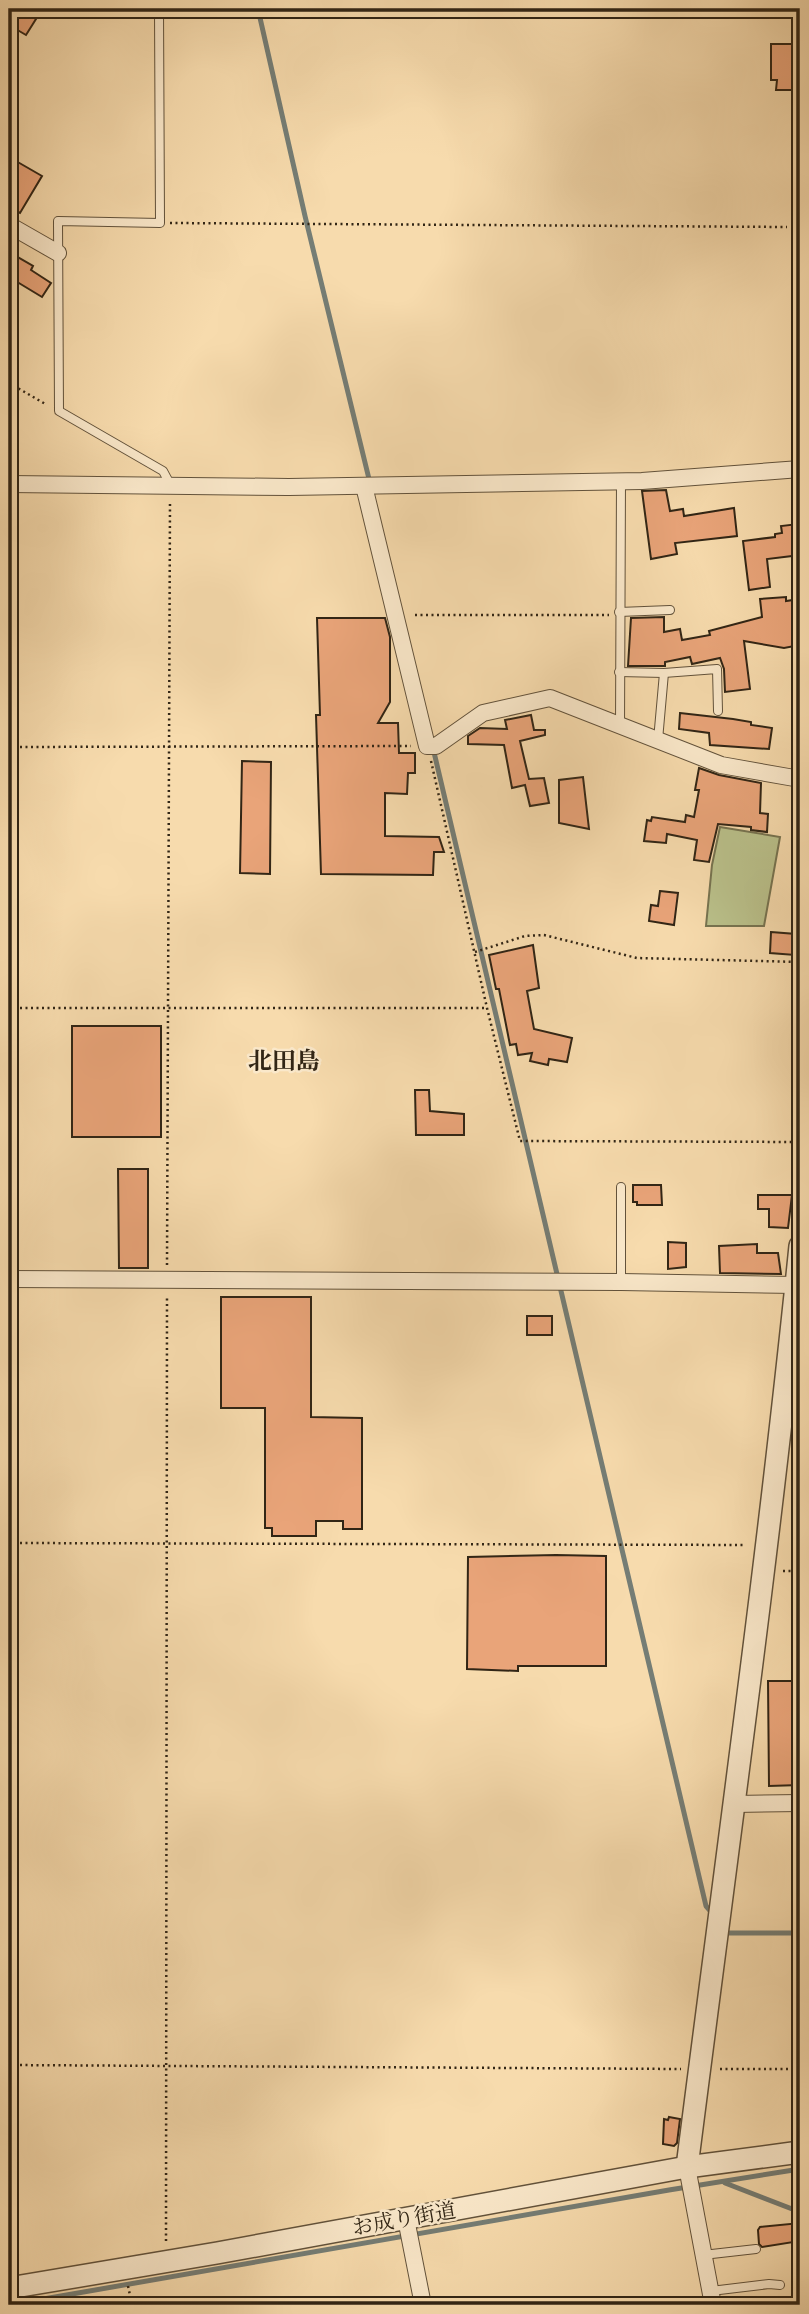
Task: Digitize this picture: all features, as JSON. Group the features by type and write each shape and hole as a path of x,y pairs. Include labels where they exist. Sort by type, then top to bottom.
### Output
{"street":[{"path":"9,225 58,253"},
{"path":"9,484 364,486 621,481 800,469"},
{"path":"364,486 427,746 436,746 483,713 550,698 721,765 800,779"},
{"path":"712,2298 687,2167 796,1333 796,1285 800,1245"},
{"path":"9,1279 796,1285"},
{"path":"736,1804 800,1803"},
{"name":"お成り街道","path":"9,2288 407,2222 687,2167 800,2152"},
{"path":"407,2222 423,2305"}],"lane":[{"path":"159,9 160,223 58,221 59,411 163,471 170,484"},
{"path":"620,726 621,481"},
{"path":"619,613 670,610"},
{"path":"619,672 664,673 717,669 718,711"},
{"path":"658,741 664,673"},
{"path":"621,1188 621,1282"},
{"path":"703,2255 756,2249"},
{"path":"712,2298 769,2284 780,2285"}],"path":[{"path":"160,223 799,227"},
{"path":"9,383 59,411"},
{"path":"166,2262 167,748 170,484"},
{"path":"415,615 619,613"},
{"path":"9,747 427,746 520,1141 800,1142"},
{"path":"475,952 525,936 544,935 637,958 800,962"},
{"path":"9,1007 487,1008"},
{"path":"9,1543 767,1545"},
{"path":"9,2065 800,2070"}],"green space":[{"path":"720,827 780,837 764,926 706,926 712,865"}],"building":[{"path":"9,9 37,9 33,17 36,19 26,35 9,25"},
{"path":"771,44 798,44 798,90 776,90 777,80 771,80"},
{"path":"9,157 42,176 20,213 9,207"},
{"path":"9,252 33,266 31,270 51,283 42,297 9,277"},
{"path":"666,490 670,511 683,509 684,516 734,508 737,536 675,543 677,554 651,559 642,491"},
{"path":"798,524 800,555 767,559 770,587 749,590 743,541 775,537 775,534 782,533 781,526"},
{"path":"786,597 786,601 800,599 800,645 784,648 744,641 750,689 725,692 724,669 720,658 692,664 690,657 665,662 665,666 628,666 631,618 664,617 664,632 680,629 682,640 710,635 709,631 762,617 760,599"},
{"path":"317,618 385,618 390,637 390,702 378,723 398,723 399,753 415,753 415,773 408,773 407,794 385,793 385,836 439,837 444,852 434,852 433,875 321,874 316,715 320,715"},
{"path":"680,713 733,719 772,728 769,749 710,745 709,733 679,729"},
{"path":"531,715 534,730 545,730 545,735 520,741 529,779 544,778 549,803 530,806 525,785 512,788 504,745 468,744 468,736 480,728 507,729 505,720"},
{"path":"242,761 271,762 270,874 240,873"},
{"path":"699,768 719,775 761,783 760,813 768,814 767,832 751,830 751,827 718,824 709,862 694,860 697,840 667,834 666,843 644,841 647,820 651,821 652,817 685,822 686,815 694,817 699,790 695,790"},
{"path":"583,777 589,829 559,823 559,780"},
{"path":"660,891 678,893 674,925 649,921 651,905 658,906"},
{"path":"771,932 796,934 795,955 770,953"},
{"path":"533,945 539,988 527,991 534,1029 572,1038 567,1062 549,1059 548,1065 530,1061 532,1053 518,1055 516,1044 510,1045 489,955"},
{"path":"72,1026 161,1026 161,1137 72,1137"},
{"path":"415,1090 429,1090 430,1111 464,1114 464,1135 416,1135"},
{"path":"118,1169 148,1169 148,1268 119,1268"},
{"path":"633,1185 661,1185 662,1205 637,1205 637,1202 633,1202"},
{"path":"758,1195 792,1195 788,1228 769,1227 769,1209 758,1209"},
{"path":"668,1242 686,1243 686,1267 668,1269"},
{"path":"757,1244 757,1253 778,1253 781,1274 720,1273 719,1246"},
{"path":"221,1297 311,1297 311,1417 362,1418 362,1529 343,1529 343,1521 316,1521 316,1536 272,1536 272,1528 265,1528 265,1408 221,1408"},
{"path":"527,1316 552,1316 552,1335 527,1335"},
{"path":"606,1556 606,1666 518,1666 518,1671 467,1669 468,1557"},
{"path":"768,1681 800,1681 800,1785 769,1786"},
{"path":"669,2117 680,2119 677,2143 674,2146 663,2144 664,2119 668,2120"},
{"path":"800,2223 800,2241 762,2247 759,2244 760,2227"}],"waterway":[{"path":"258,9 370,483"},
{"path":"433,748 706,1906 713,1914"},
{"path":"723,1927 728,1933 800,1933"},
{"path":"9,2305 800,2169"},
{"path":"725,2183 800,2212"}],"district":[{"name":"北田島","path":"284,1061"}]}
